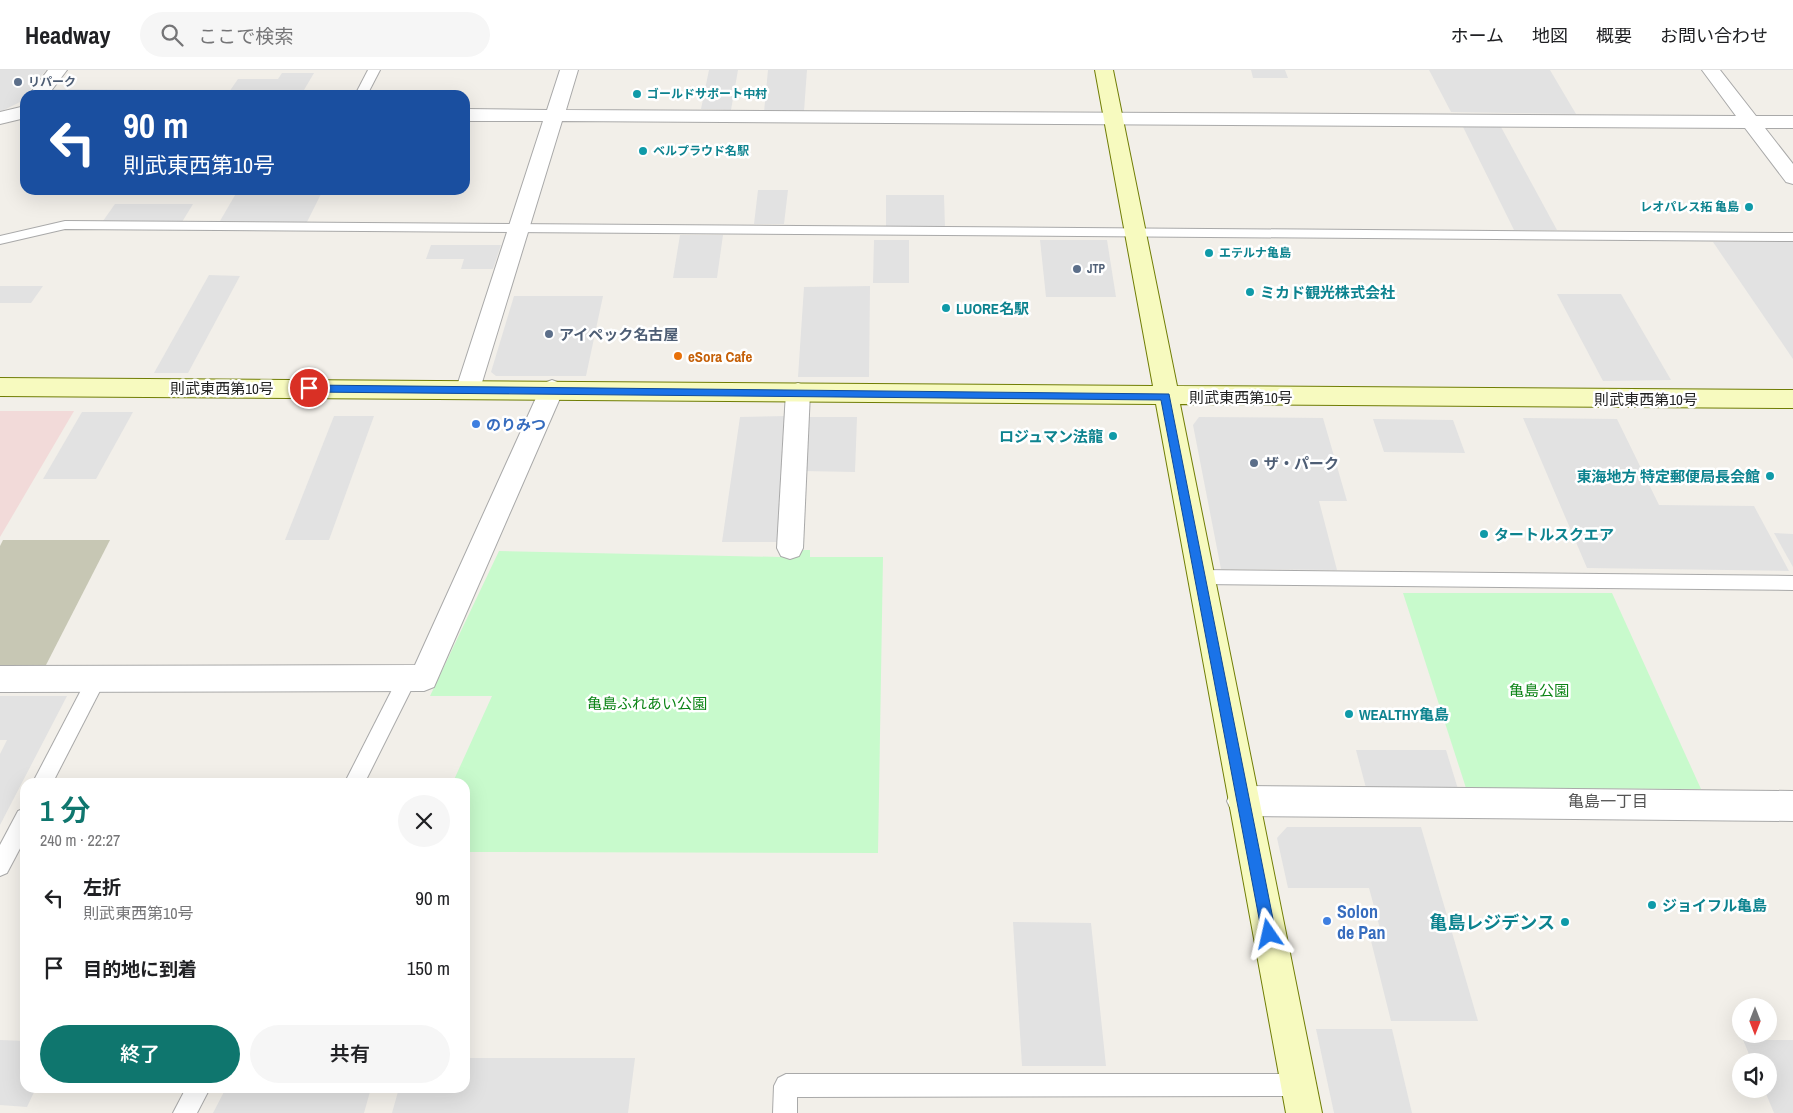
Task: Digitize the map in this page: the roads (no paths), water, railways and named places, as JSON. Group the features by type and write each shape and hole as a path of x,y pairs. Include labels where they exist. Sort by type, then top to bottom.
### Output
{"street":[{"path":"42,90 58,70"},
{"path":"468,389 569,70"},
{"path":"1104,70 1304,1113"},
{"path":"1711,70 1793,178"},
{"path":"0,118 20,114"},
{"path":"470,115 1793,122"},
{"name":"則武東西第10号","path":"0,387 552,389 1165,396 1793,399"},
{"path":"0,679 424,678 552,389"},
{"path":"790,548 798,392"},
{"path":"1243,802 1793,806"}],"lane":[{"path":"364,90 374,70"},
{"path":"0,240 65,225 519,230 1793,237"},
{"path":"1200,577 1793,583"},
{"path":"357,778 408,678"},
{"path":"45,778 97,679"},
{"path":"0,866 20,828"},
{"path":"785,1113 786,1086 1298,1085"},
{"path":"185,1113 195,1093"}],"place":[{"name":"リパーク","path":"18,82"},
{"name":"ゴールドサポート中村","path":"637,94"},
{"name":"ベルプラウド名駅","path":"643,151"},
{"name":"レオパレス拓 亀島","path":"1749,207"},
{"name":"エテルナ亀島","path":"1209,253"},
{"name":"JTP","path":"1077,269"},
{"name":"ミカド観光株式会社","path":"1250,292"},
{"name":"LUORE名駅","path":"946,308"},
{"name":"アイペック名古屋","path":"549,334"},
{"name":"eSora Cafe","path":"678,356"},
{"name":"のりみつ","path":"476,424"},
{"name":"ロジュマン法龍","path":"1113,436"},
{"name":"ザ・パーク","path":"1254,463"},
{"name":"東海地方 特定郵便局長会館","path":"1770,476"},
{"name":"タートルスクエア","path":"1484,534"},
{"name":"WEALTHY亀島","path":"1349,714"},
{"name":"ジョイフル亀島","path":"1652,905"},
{"name":"Solon de Pan","path":"1327,921"},
{"name":"亀島レジデンス","path":"1565,922"}],"district":[{"name":"亀島一丁目","path":"1608,801"}],"park label":[{"name":"亀島公園","path":"1539,690"},
{"name":"亀島ふれあい公園","path":"647,703"}]}
